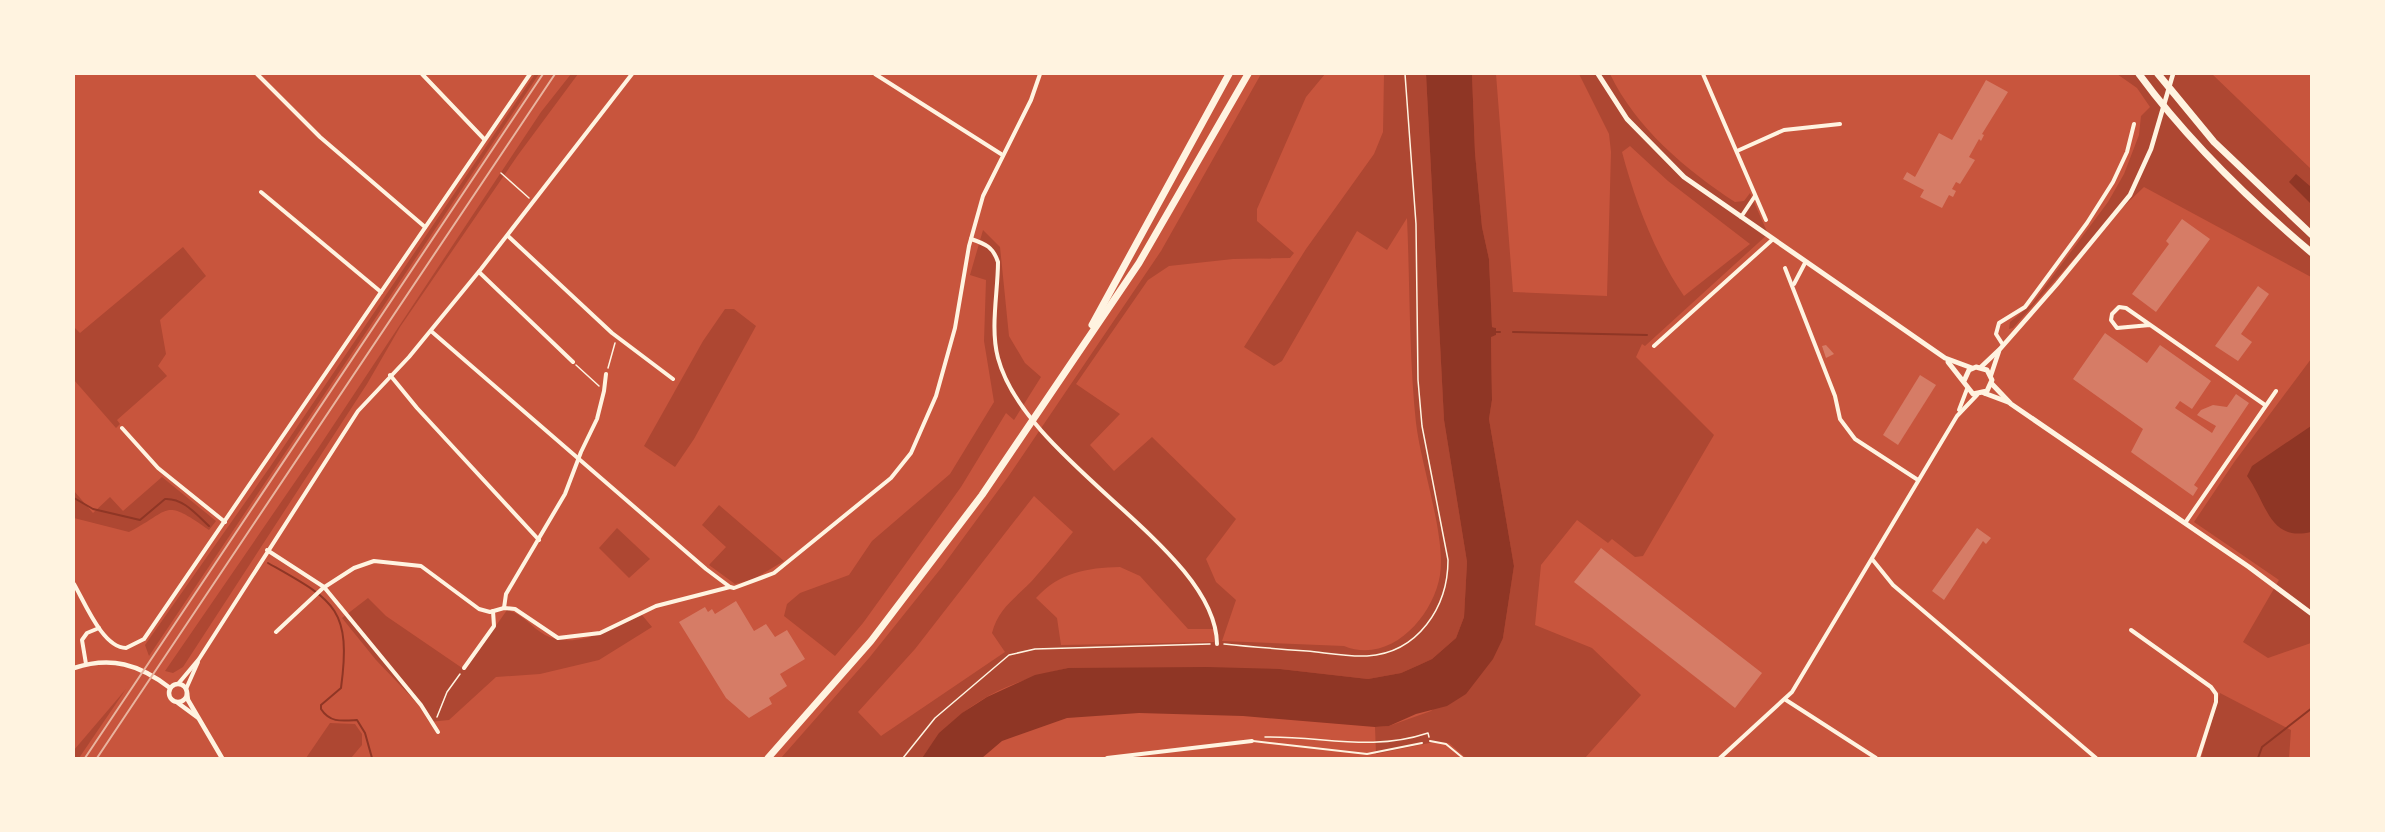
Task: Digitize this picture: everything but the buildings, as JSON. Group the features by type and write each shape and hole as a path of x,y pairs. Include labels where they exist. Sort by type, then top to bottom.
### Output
{"highway":[{"path":"1070,364 1229,74"},
{"path":"768,759 864,650 982,495 1139,263 1248,74"},
{"path":"2139,74 2211,160 2246,196 2312,253"},
{"path":"2158,74 2214,142 2312,235"}],"main road":[{"path":"1598,74 1643,139 1684,177 1740,219 1945,358 1972,368 1981,367 1991,375 1992,384 2011,404 2185,523 2312,614"},
{"path":"1945,358 1964,381 1967,389 2011,404"},
{"path":"1964,381 1966,373 1972,368"},
{"path":"1981,394 1992,384"}],"street":[{"path":"257,74 320,137 424,227"},
{"path":"422,74 484,140"},
{"path":"74,584 99,628 117,647 126,648 141,643 530,74"},
{"path":"170,688 178,684 199,659 358,411 432,331 632,74"},
{"path":"875,74 1001,154"},
{"path":"432,331 580,457 706,569 734,588 753,583 786,565 873,494 891,478 911,453 925,424 946,361 971,239 983,196 1001,154 1031,100 1040,74"},
{"path":"1703,74 1767,220"},
{"path":"1981,367 2002,347 2120,208 2139,179 2156,133 2173,74"},
{"path":"1737,151 1784,130 1840,124"},
{"path":"1991,375 2002,347 1996,334 1999,323 2025,307 2087,223 2113,182 2127,152 2134,124"},
{"path":"261,192 381,292"},
{"path":"1740,219 1755,195"},
{"path":"508,236 617,337 673,379"},
{"path":"971,239 987,244 994,251 998,262 997,356 1015,394 1049,439 1176,561 1202,598 1217,626 1217,644"},
{"path":"1654,346 1772,240"},
{"path":"1793,285 1805,263"},
{"path":"1785,268 1834,396 1840,419 1855,439 1918,480"},
{"path":"479,272 573,362"},
{"path":"2150,325 2117,328 2111,320 2112,314 2119,307 2126,308 2265,405"},
{"path":"504,608 506,594 566,494 597,419 606,374"},
{"path":"390,375 417,408 538,540"},
{"path":"1720,759 1786,699 1957,416 1967,389"},
{"path":"2185,523 2276,391"},
{"path":"1957,416 1981,394"},
{"path":"122,428 158,468 225,522"},
{"path":"267,550 323,588 434,722 438,732"},
{"path":"1872,559 1893,585 2096,759"},
{"path":"276,632 323,588 354,568 374,561 403,562 422,566 479,609 493,611 504,608 515,609 550,634 565,639 600,633 656,606 730,586"},
{"path":"464,668 494,626 493,611"},
{"path":"86,664 82,640 87,633 99,628"},
{"path":"2132,630 2211,687 2216,694 2216,702 2198,759"},
{"path":"176,703 182,701 199,659"},
{"path":"74,668 86,664 115,661 130,664 151,674 170,688"},
{"path":"178,684 186,691 197,717 222,759"},
{"path":"170,688 169,697 197,717"},
{"path":"1786,699 1876,759"},
{"path":"1107,759 1252,741"}],"lane":[{"path":"1252,741 1355,754 1385,752 1422,743"},
{"path":"1430,741 1446,744 1463,759"},
{"path":"1354,759 1355,754"}],"path":[{"path":"903,759 935,718 1009,655 1035,649 1217,644 1368,656 1383,653 1415,638 1437,613 1448,577 1448,560 1422,426 1418,380 1416,224 1405,74"},
{"path":"501,172 534,202"},
{"path":"606,374 617,337"},
{"path":"573,362 604,391"},
{"path":"434,722 447,692 464,668"},
{"path":"1252,741 1258,737 1281,736 1380,744 1407,740 1428,733"}],"shaded area":[{"path":"535,74 539,74 149,656 145,645 270,467"},
{"path":"571,74 578,74 518,155 400,327 367,384 183,667 173,673 165,671 319,447 541,112"},
{"path":"1261,74 1325,74 1306,97 1257,209 1257,221 1294,253 1290,258 1233,259 1169,266 1148,280 1076,384 1120,414 1090,445 1114,471 1152,437 1236,519 1206,559 1216,582 1236,600 1222,641 1344,646 1361,650 1377,649 1393,643 1419,621 1429,606 1436,591 1441,559 1436,521 1416,423 1407,218 1387,250 1357,231 1282,361 1274,366 1244,347 1306,249 1374,154 1383,132 1384,74 1426,74 1444,420 1467,562 1464,617 1456,638 1432,659 1401,673 1368,679 1280,669 1068,668 1004,688 967,709 936,739 922,758 781,758 869,658 942,567 1008,477 1161,251","holes":["1034,496 1073,532 1042,570 1011,601 995,623 992,633 1005,652 881,736 858,712 915,649","1120,567 1140,576 1188,629 1215,629 1214,642 1061,645 1057,618 1036,598 1054,582 1074,573"]},
{"path":"1426,74 1472,74 1475,153 1482,227 1489,259 1492,327 1496,328 1496,335 1491,337 1492,400 1489,419 1514,566 1503,638 1493,659 1466,694 1447,706 1416,714 1389,726 1375,727 1243,716 1139,713 1067,718 1002,741 982,758 922,758 939,733 962,713 987,697 1035,675 1068,668 1207,667 1280,669 1368,679 1401,673 1432,659 1456,638 1464,617 1467,562 1444,420"},
{"path":"1472,74 1496,74 1513,292 1607,296 1611,152 1609,134 1579,74 1610,74 1621,94 1648,130 1681,162 1735,202 1744,201 1750,193 1768,234 1645,346 1642,344 1636,357 1714,435 1643,556 1635,557 1612,539 1608,543 1577,520 1541,565 1535,625 1592,648 1641,695 1585,758 1466,758 1449,743 1434,742 1376,754 1375,727 1389,726 1431,711 1503,638 1514,566 1489,419 1492,400 1491,336 1496,335 1496,328 1492,327 1489,259 1482,227 1475,153","holes":["1630,146 1668,181 1750,244 1684,296 1664,263 1647,227 1622,152"]},
{"path":"2117,74 2212,74 2311,169 2311,277 2144,187 2101,228 2013,328 2009,329 2010,322 2032,304 2108,202 2124,174 2139,135 2141,116 2150,107 2137,88"},
{"path":"2296,174 2311,187 2311,204 2289,182"},
{"path":"983,230 1000,247 1009,336 1025,363 1041,377 1014,420 1006,413 961,487 863,623 835,656 784,616 787,604 800,593 849,575 872,541 950,474 994,402 984,341 986,280 970,275"},
{"path":"183,247 206,276 160,320 166,354 158,366 167,376 117,420 120,424 116,428 74,380 74,327 80,333"},
{"path":"725,309 734,309 756,326 694,439 675,467 644,446 703,341"},
{"path":"2311,359 2311,643 2268,658 2243,642 2279,580 2194,522 2235,461"},
{"path":"2311,426 2311,532 2297,534 2286,531 2271,518 2247,476 2252,466"},
{"path":"162,477 216,521 209,530 183,513 174,510 161,513 129,532 74,518 74,491 93,513 110,497 123,511"},
{"path":"719,505 784,561 752,580 735,584 709,565 726,547 702,525"},
{"path":"617,528 650,559 629,578 599,548"},
{"path":"368,598 386,616 465,670 507,610 518,614 545,635 557,639 582,639 595,636 642,615 652,627 599,660 540,674 496,677 449,720 429,722 420,706 376,660 342,618"},
{"path":"126,689 79,758 74,758 74,750"},
{"path":"2220,693 2291,730 2289,758 2201,758"},
{"path":"330,723 355,724 362,734 362,745 351,758 306,758"}],"waterway":[{"path":"1513,332 1647,335"},
{"path":"74,498 93,509 140,520 165,499 172,499 189,508 209,526"},
{"path":"268,563 323,597 333,609 340,623 343,640 344,661 341,688 321,705 321,709 332,719 357,720 365,733 372,758"},
{"path":"2258,758 2262,747 2312,708"}],"railway":[{"path":"85,758 543,74"},
{"path":"97,758 555,74"}]}
